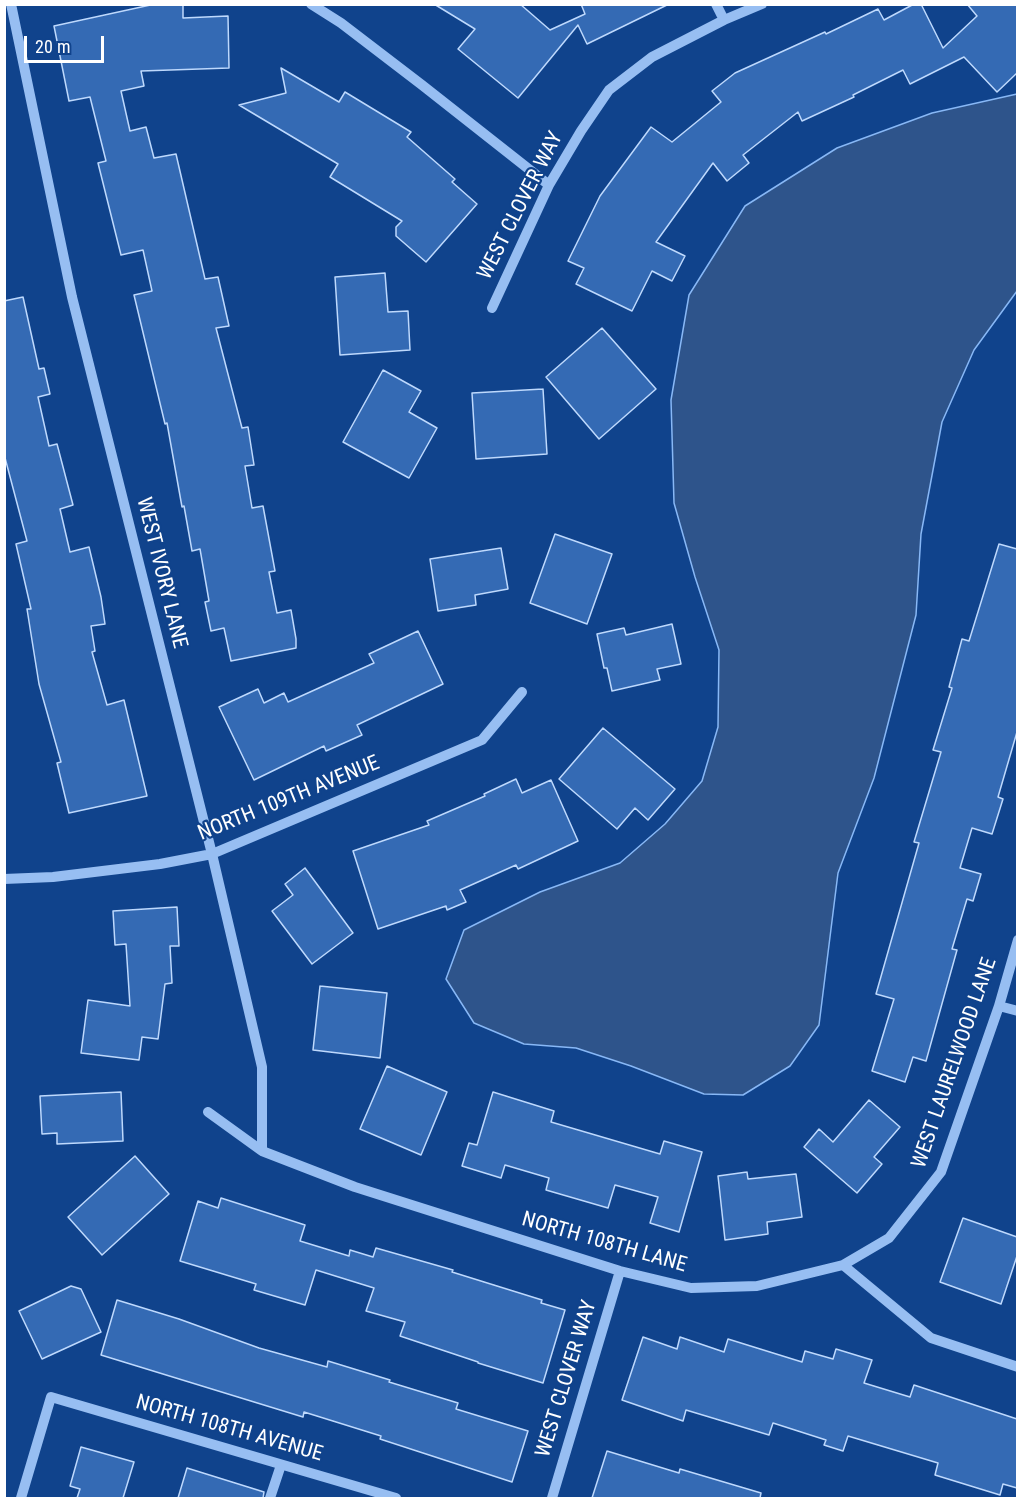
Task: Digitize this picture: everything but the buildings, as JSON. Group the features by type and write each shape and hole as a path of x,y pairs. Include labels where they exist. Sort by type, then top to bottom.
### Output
{"street":[{"name":"WEST IVORY LANE","path":"11,4 72,297 212,854 262,1067 262,1151"},
{"path":"311,4 341,23 549,185"},
{"path":"716,4 724,20"},
{"name":"WEST CLOVER WAY","path":"492,308 549,185 609,90 652,57 724,20 762,4"},
{"name":"NORTH 109TH AVENUE","path":"4,879 53,877 160,864 212,854 482,740 522,692"},
{"name":"WEST LAURELWOOD LANE","path":"843,1265 889,1238 941,1172 999,1006 1017,940"},
{"path":"999,1006 1017,1011"},
{"name":"NORTH 108TH LANE","path":"208,1112 262,1151 355,1187 620,1271 691,1288 702,1288 757,1286 843,1265"},
{"path":"843,1265 931,1338 1017,1367"},
{"name":"WEST CLOVER WAY","path":"552,1498 620,1271"},
{"name":"NORTH 108TH AVENUE","path":"21,1498 51,1397 396,1498"},
{"path":"270,1498 281,1465"}],"water":[{"path":"1017,94 1017,291 974,350 942,422 921,534 916,615 874,778 838,873 819,1025 790,1066 743,1095 704,1094 576,1048 524,1044 474,1023 446,979 464,930 540,892 620,863 665,824 702,781 718,727 719,650 674,503 671,400 689,295 745,206 837,148 932,113"}]}
